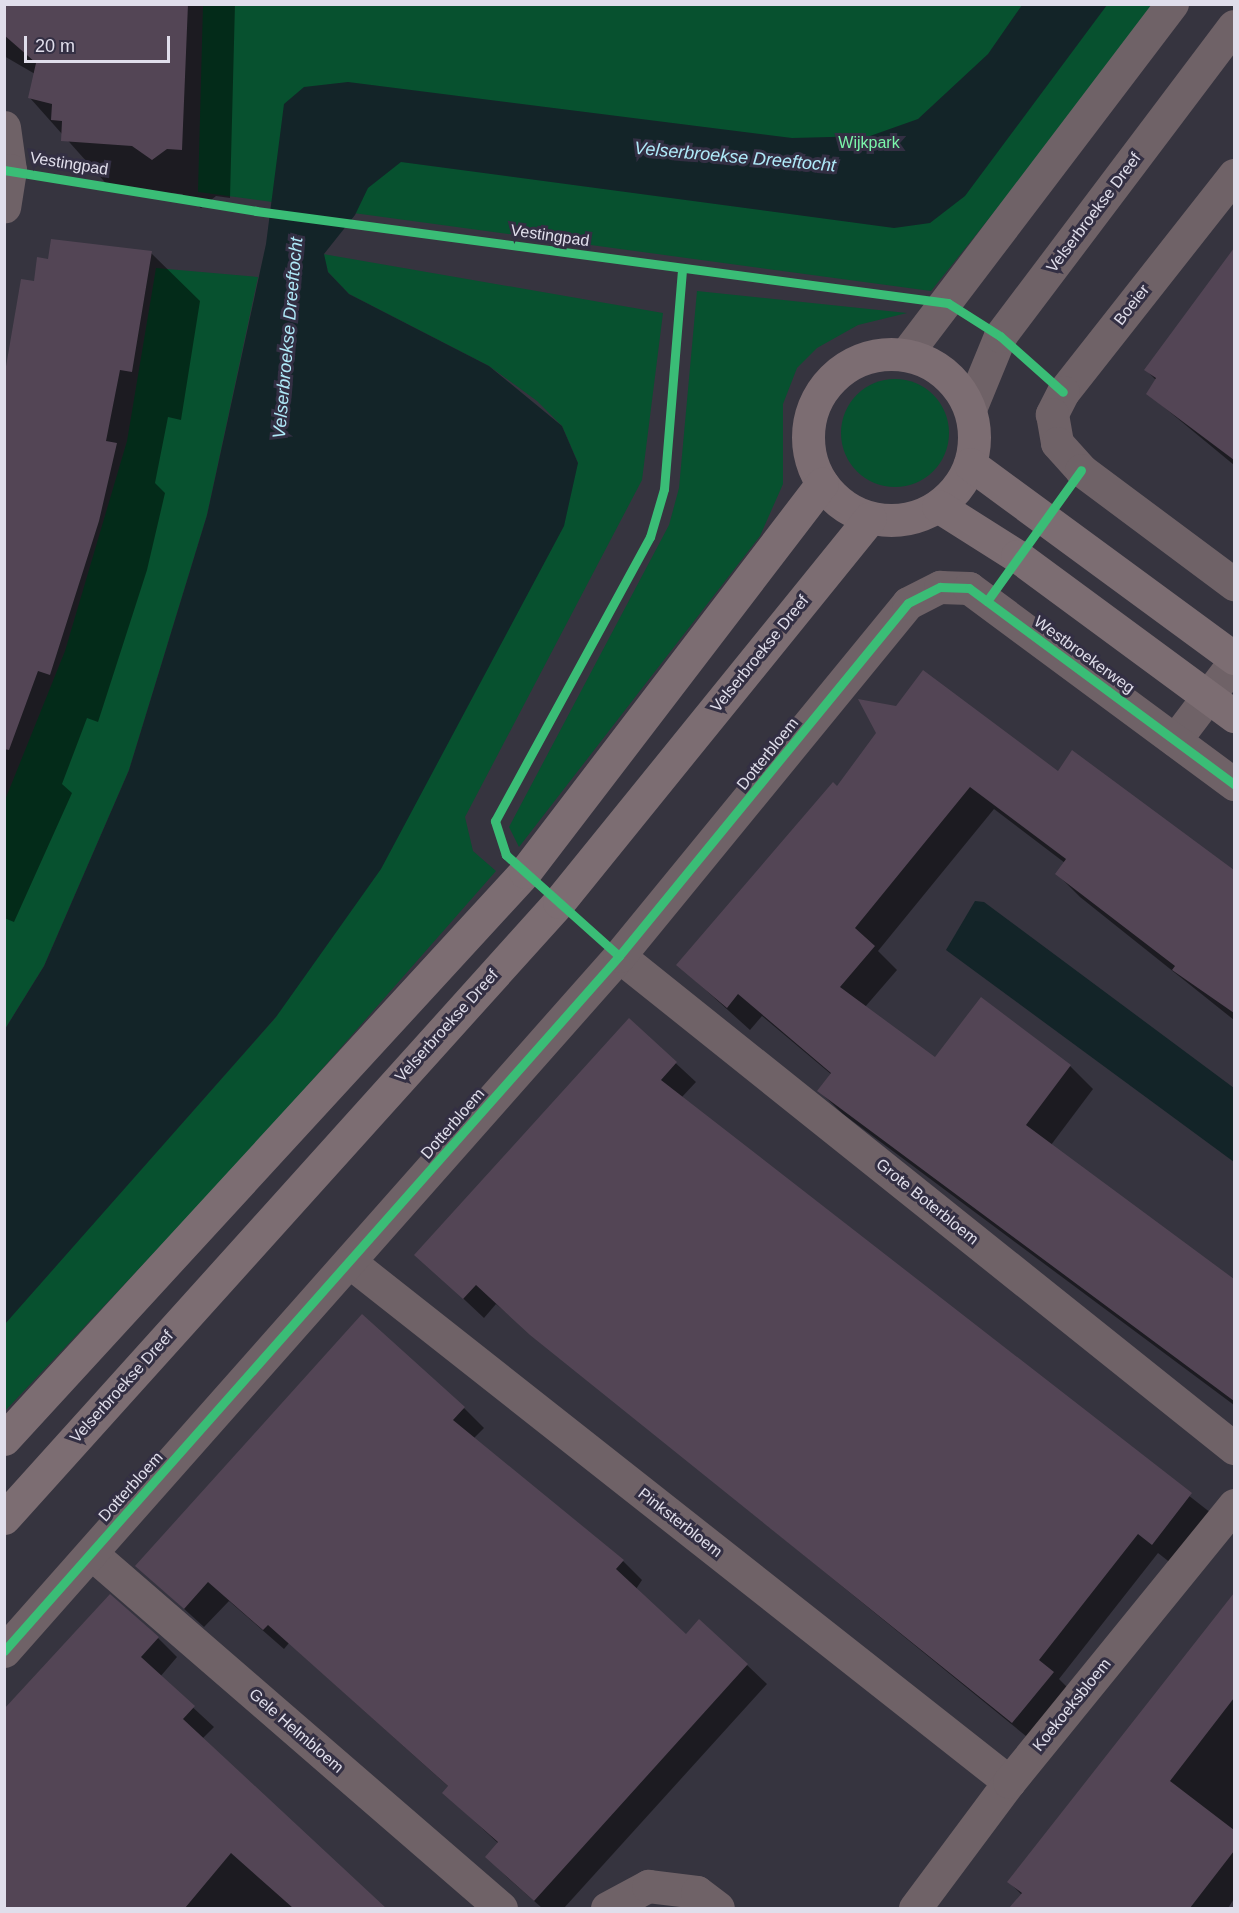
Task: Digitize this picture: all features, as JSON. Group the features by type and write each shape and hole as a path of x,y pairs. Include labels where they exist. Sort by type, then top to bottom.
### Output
{"main road":[{"path":"906,354 933,364 956,383 970,409 975,427 970,464 938,506 917,516 870,518 843,505 822,483 808,437 821,391 858,360 906,354"},
{"path":"970,464 1234,660"},
{"path":"4,1439 525,872 822,483"},
{"path":"938,506 1017,556 1234,716"},
{"name":"Velserbroekse Dreef","path":"4,1518 559,902 870,518"}],"street":[{"path":"906,354 1172,4"},
{"name":"Velserbroekse Dreef","path":"970,409 1000,336 1234,26"},
{"path":"4,127 10,170 4,207"},
{"name":"Boeier","path":"1234,176 1063,392 1052,414 1057,443 1081,470 1234,584"},
{"name":"Westbroekerweg","path":"908,603 940,587 969,588 1234,784"},
{"name":"Dotterbloem","path":"4,1650 351,1263 619,956 908,603"},
{"path":"1175,740 1234,660"},
{"name":"Grote Boterbloem","path":"619,956 1234,1448"},
{"name":"Pinksterbloem","path":"351,1263 1009,1782"},
{"name":"Koekoeksbloem","path":"915,1908 1009,1782 1234,1505"},
{"name":"Gele Helmbloem","path":"92,1554 501,1908"},
{"path":"607,1908 648,1886 697,1892 718,1908"}],"green space":[{"name":"Wijkpark","path":"203,5 1160,5 931,291 198,192"},
{"path":"323,254 663,313 642,480 465,817 473,851 496,871 250,1151 5,1411 4,1324 276,1017 578,463 562,426 537,401 489,366 349,294 328,272"},
{"path":"156,268 258,277 207,515 129,770 44,966 5,1029 5,800 65,651 127,441"},
{"path":"697,291 907,313 858,325 817,348 797,368 783,404 783,484 760,536 519,847 509,827 669,525 679,488"},
{"path":"895,379 916,383 933,395 945,412 949,433 945,454 933,471 916,483 895,487 874,483 857,471 845,454 841,433 845,412 857,395 874,383"}],"water":[{"name":"Velserbroekse Dreeftocht","path":"1022,5 1107,5 965,196 930,223 894,228 401,162 368,188 355,215 324,254 328,272 349,294 489,366 562,426 578,463 564,526 381,869 276,1017 5,1324 5,1029 44,966 129,770 207,515 266,244 284,104 304,87 348,82 792,138 870,136 918,119 988,54"},
{"path":"975,901 984,902 1234,1088 1234,1162 946,950"}],"building":[{"path":"4,4 188,4 182,150 167,149 152,160 132,146 61,141 62,121 51,120 52,104 28,98 36,63 4,35"},
{"path":"51,239 152,251 132,372 120,370 106,441 117,443 99,521 50,675 38,671 9,750 4,749 4,378 21,279 34,281 37,257 48,259"},
{"path":"1234,248 1234,460 1146,394 1156,378 1144,370"},
{"path":"923,670 1058,771 1072,750 1234,870 1234,1013 1172,970 1175,966 1055,874 1066,859 970,787 855,928 875,946 840,987 935,1057 981,997 1071,1065 1026,1125 1234,1279 1234,1401 817,1091 831,1073 738,994 727,1008 676,965 833,782 837,786 876,733 858,699 896,706"},
{"path":"629,1018 677,1062 661,1080 1192,1493 1152,1545 1138,1534 1039,1660 1054,1672 1012,1723 530,1335 476,1285 463,1299 414,1255"},
{"path":"362,1314 465,1407 453,1420 624,1560 616,1569 686,1634 699,1619 748,1664 534,1901 485,1857 498,1842 442,1793 448,1786 268,1625 263,1630 208,1582 184,1609 135,1566"},
{"path":"1234,1593 1234,1698 1170,1781 1234,1830 1234,1851 1190,1908 1009,1908 1022,1893 1007,1882"},
{"path":"110,1594 159,1637 141,1657 195,1706 183,1719 386,1908 293,1908 231,1853 185,1908 4,1908 4,1709"}],"cycle path":[{"name":"Vestingpad","path":"4,170 256,211 948,303 1000,336 1063,392"},
{"path":"619,956 506,855 495,821 650,537 664,489 682,269"},
{"path":"987,601 1081,470"},
{"path":"4,1651 619,956 908,603 940,587 969,588 1234,784"}]}
